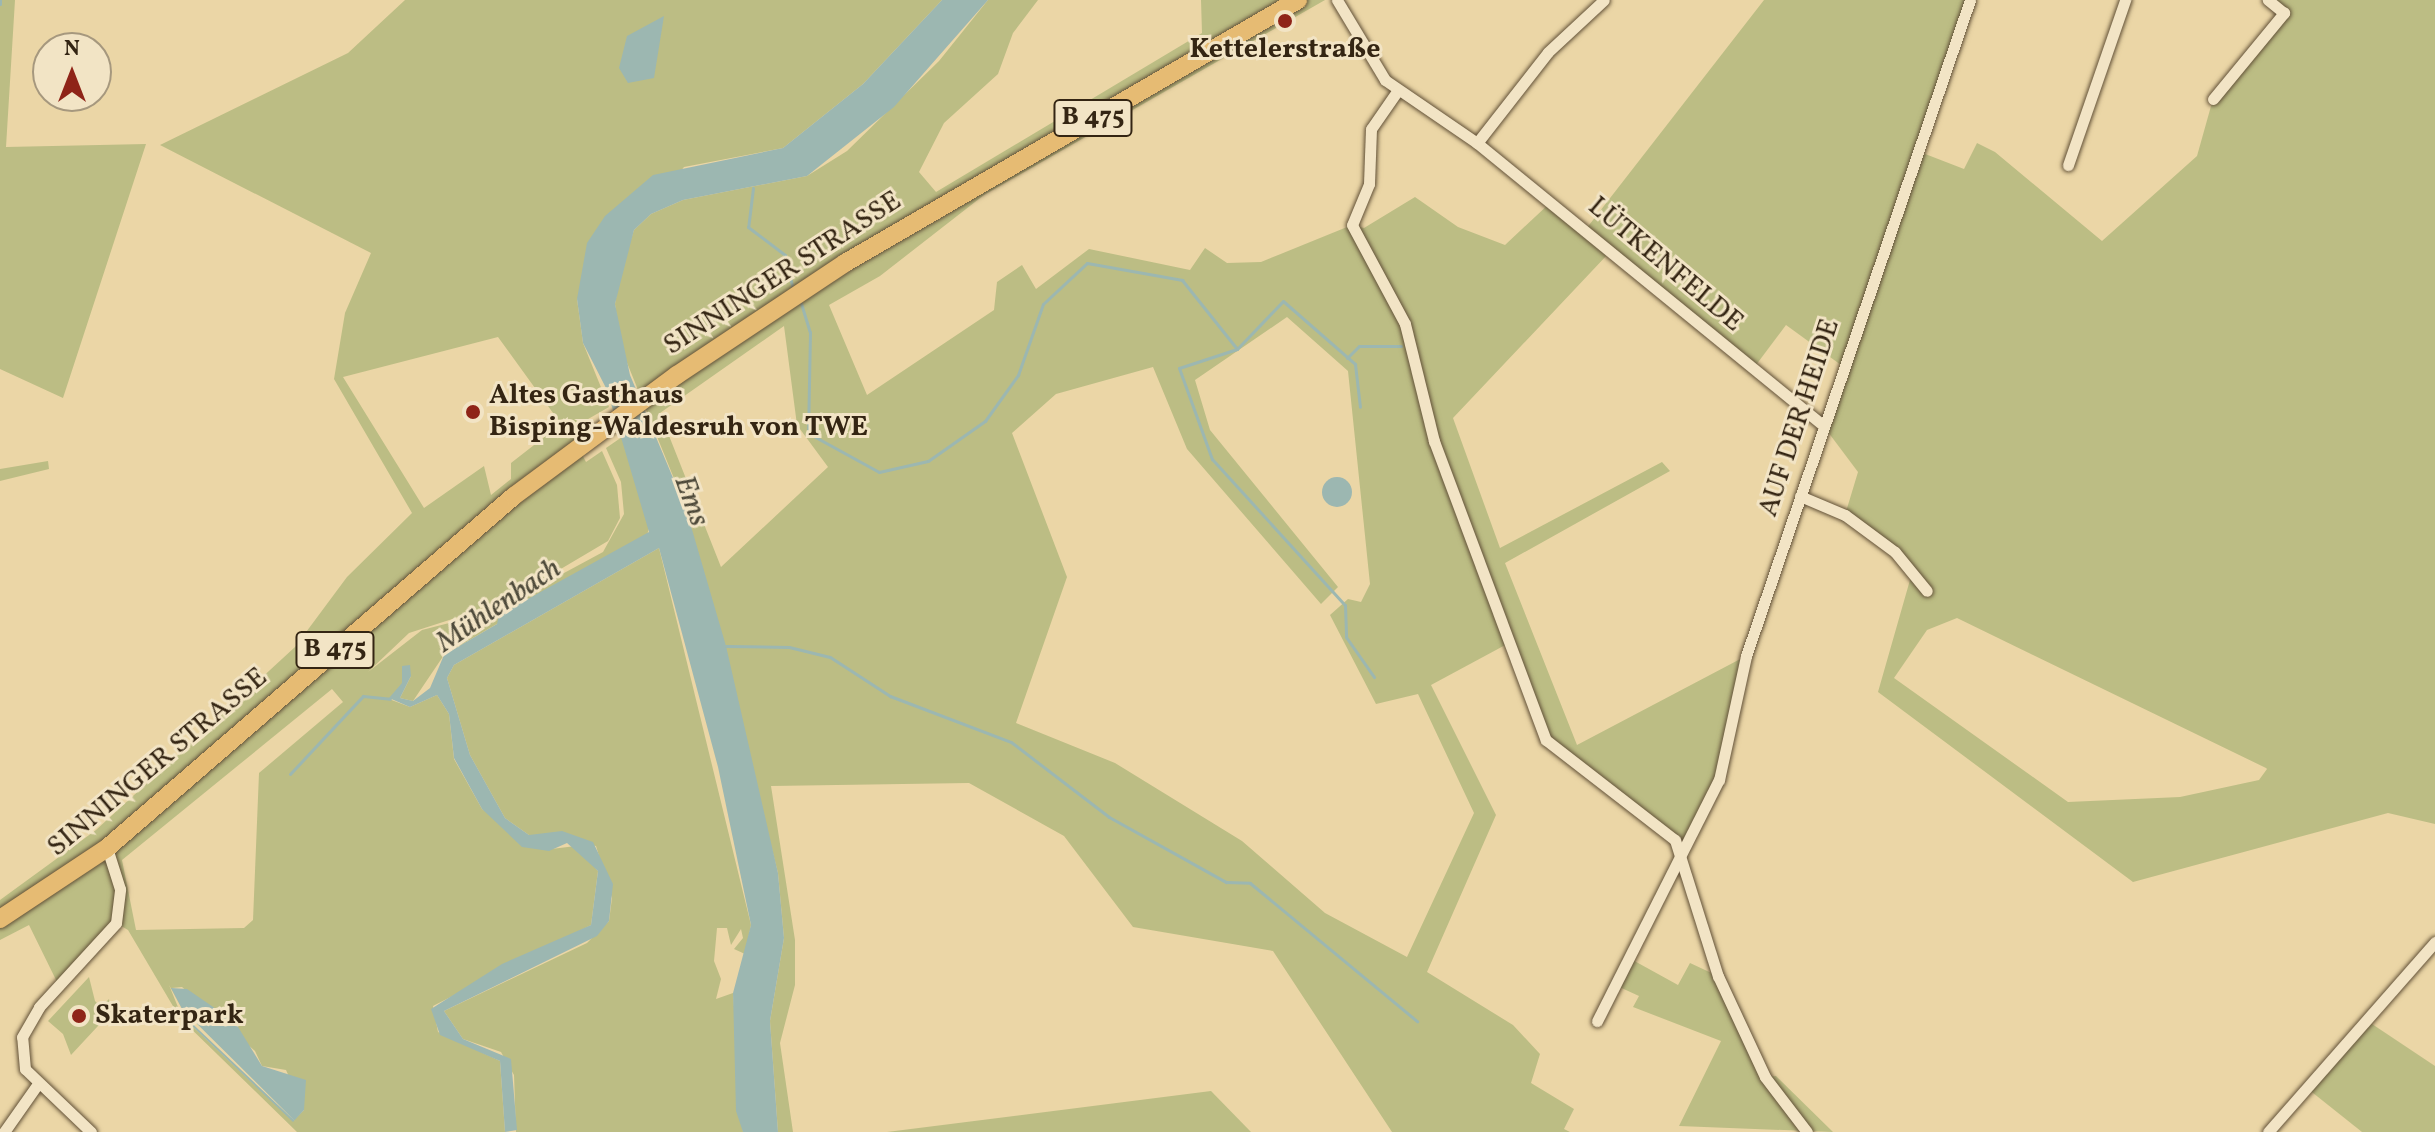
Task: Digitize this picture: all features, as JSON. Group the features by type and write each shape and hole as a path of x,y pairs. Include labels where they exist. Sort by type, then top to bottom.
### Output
{"main road":[{"name":"SINNINGER STRASSE","path":"0,919 107,848 567,456 817,281 1298,0"}],"street":[{"name":"LÜTKENFELDE","path":"1337,0 1363,52 1398,90 1477,143 1822,424"},
{"path":"1477,143 1548,52 1604,0"},
{"name":"AUF DER HEIDE","path":"1597,1021 1719,780 1746,656 1822,424 1970,0"},
{"path":"2068,165 2125,0"},
{"path":"2213,99 2284,13 2268,0"},
{"path":"1398,90 1371,129 1369,184 1352,225 1405,324 1434,441 1546,740 1683,852 1718,976 1765,1077 1807,1132"},
{"path":"1800,496 1858,524 1895,552 1927,591"},
{"path":"91,1132 37,1085 22,1054 27,1022 120,914 107,848"},
{"path":"2268,1132 2435,942"},
{"path":"4,1132 37,1085"}],"green space":[{"path":"0,0 15,0 6,147 146,144 63,398 0,369"},
{"path":"405,0 942,0 863,84 783,148 684,167 577,299 583,343 609,407 569,430 586,462 602,451 617,485 620,518 608,541 505,602 409,633 368,672 422,630 492,612 603,552 624,514 621,482 606,448 622,437 651,519 647,536 444,655 413,701 400,698 411,676 389,699 410,707 437,695 449,714 454,759 482,809 543,850 576,846 598,871 591,925 433,1006 438,1032 500,1061 505,1132 297,1132 180,1018 128,930 116,923 59,986 29,925 0,940 0,900 96,830 295,647 347,577 412,513 334,379 345,313 371,253 160,145 348,53","holes":["498,337 561,424 511,463 511,479 491,495 484,466 424,508 343,377","332,689 343,702 259,773 253,920 244,928 136,930 122,860","182,987 255,1051 262,1066 286,1070 304,1110 293,1121 189,1023 172,988"]},
{"path":"988,0 1038,0 1013,33 998,74 944,123 919,172 936,192 1202,33 1201,0 1325,0 984,195 880,276 829,305 867,395 994,310 997,282 1022,265 1036,289 1089,249 1190,270 1205,248 1227,263 1261,262 1352,225 1364,228 1415,197 1458,227 1505,245 1551,202 1586,229 1764,0 1970,0 1920,152 1964,169 1977,143 1995,152 2102,241 2197,156 2213,99 2283,13 2268,0 2435,0 2435,824 2388,813 2133,882 1878,692 1912,573 1845,515 1858,472 1822,424 1841,365 1786,325 1753,369 1608,254 1453,418 1500,548 1662,462 1670,471 1505,563 1577,745 1746,656 1719,780 1683,852 1546,740 1509,643 1431,685 1496,815 1427,972 1513,1025 1540,1054 1531,1083 1574,1109 1564,1129 1570,1132 1392,1132 1273,951 1133,927 1064,836 969,783 771,786 795,940 795,985 780,1043 793,1132 778,1132 770,1021 784,938 778,873 686,508 621,348 615,304 621,270 634,230 651,214 683,200 807,176 847,151 939,61","holes":["1287,317 1348,371 1370,584 1361,602 1348,599 1330,615 1376,704 1418,694 1474,813 1407,957 1325,913 1242,841 1115,763 1016,723 1067,577 1012,433 1056,394 1153,367 1187,449 1321,604 1338,587 1210,430 1195,380","784,326 797,425 828,467 721,567 660,413","1957,618 2267,769 2259,780 2180,797 2068,802 1894,678 1927,630"]},
{"path":"48,461 49,469 0,481 0,469"},
{"path":"659,548 751,925 745,954 734,949 743,938 741,929 731,945 727,928 717,928 714,961 721,979 716,999 733,993 743,1132 516,1132 514,1075 501,1052 463,1039 444,1011 587,943 609,921 612,898 596,846 529,835 505,818 470,755 447,678 454,665"},
{"path":"1629,958 1678,985 1690,963 1718,976 1765,1077 1776,1076 1833,1132 1679,1126 1721,1041 1633,1007 1639,996 1615,985"},
{"name":"Skaterpark","path":"89,977 95,1001 101,1007 109,999 111,1012 71,1055 63,1034 48,1021"},
{"path":"2366,1020 2435,1066 2435,1132 2362,1132 2308,1089"},
{"path":"1211,1091 1251,1132 887,1132"}],"water":[{"path":"942,0 988,0 894,107 807,176 683,200 651,214 634,230 615,304 630,375 686,509 726,646 778,873 784,938 770,1021 778,1132 743,1132 736,1111 733,993 751,925 718,767 659,548 454,665 447,678 470,755 505,818 529,835 562,831 593,842 613,884 609,921 597,936 444,1011 463,1039 511,1059 517,1130 505,1132 500,1061 440,1035 431,1009 502,964 591,925 598,871 567,843 549,851 522,847 482,809 454,758 449,714 437,695 410,707 389,698 402,683 402,666 410,665 411,676 400,698 413,701 430,688 444,655 497,624 499,615 649,532 607,390 583,343 577,299 587,243 605,216 653,175 783,148 863,84"},
{"path":"664,16 654,78 628,83 619,68 627,36"},
{"path":"1337,477 1348,481 1352,492 1348,503 1337,507 1326,503 1322,492 1326,481"},
{"path":"171,988 187,989 235,1022 262,1066 306,1080 304,1110 293,1122 189,1023"}],"pier":[{"path":"169,985 182,1009 297,1123 180,1012"}],"waterway":[{"path":"753,188 748,227 785,255 793,290"},
{"path":"800,300 810,332 808,433 879,472 928,461 985,421 1018,375 1043,304 1087,263 1182,280 1237,349 1179,368 1212,459 1345,605 1346,637 1374,677"},
{"path":"1237,349 1283,301 1355,364 1360,407"},
{"path":"1347,358 1359,346 1401,346"},
{"path":"726,646 789,647 830,657 890,696 1011,742 1109,817 1226,882 1250,883 1417,1021"},
{"path":"290,774 363,696 390,699"}],"place":[{"name":"Kettelerstraße","path":"1285,21"},
{"name":"Altes Gasthaus Bisping-Waldesruh von TWE","path":"473,412"},
{"name":"Skaterpark","path":"79,1016"}],"water label":[{"name":"Ems","path":"691,501"},
{"name":"Mühlenbach","path":"499,606"}]}
